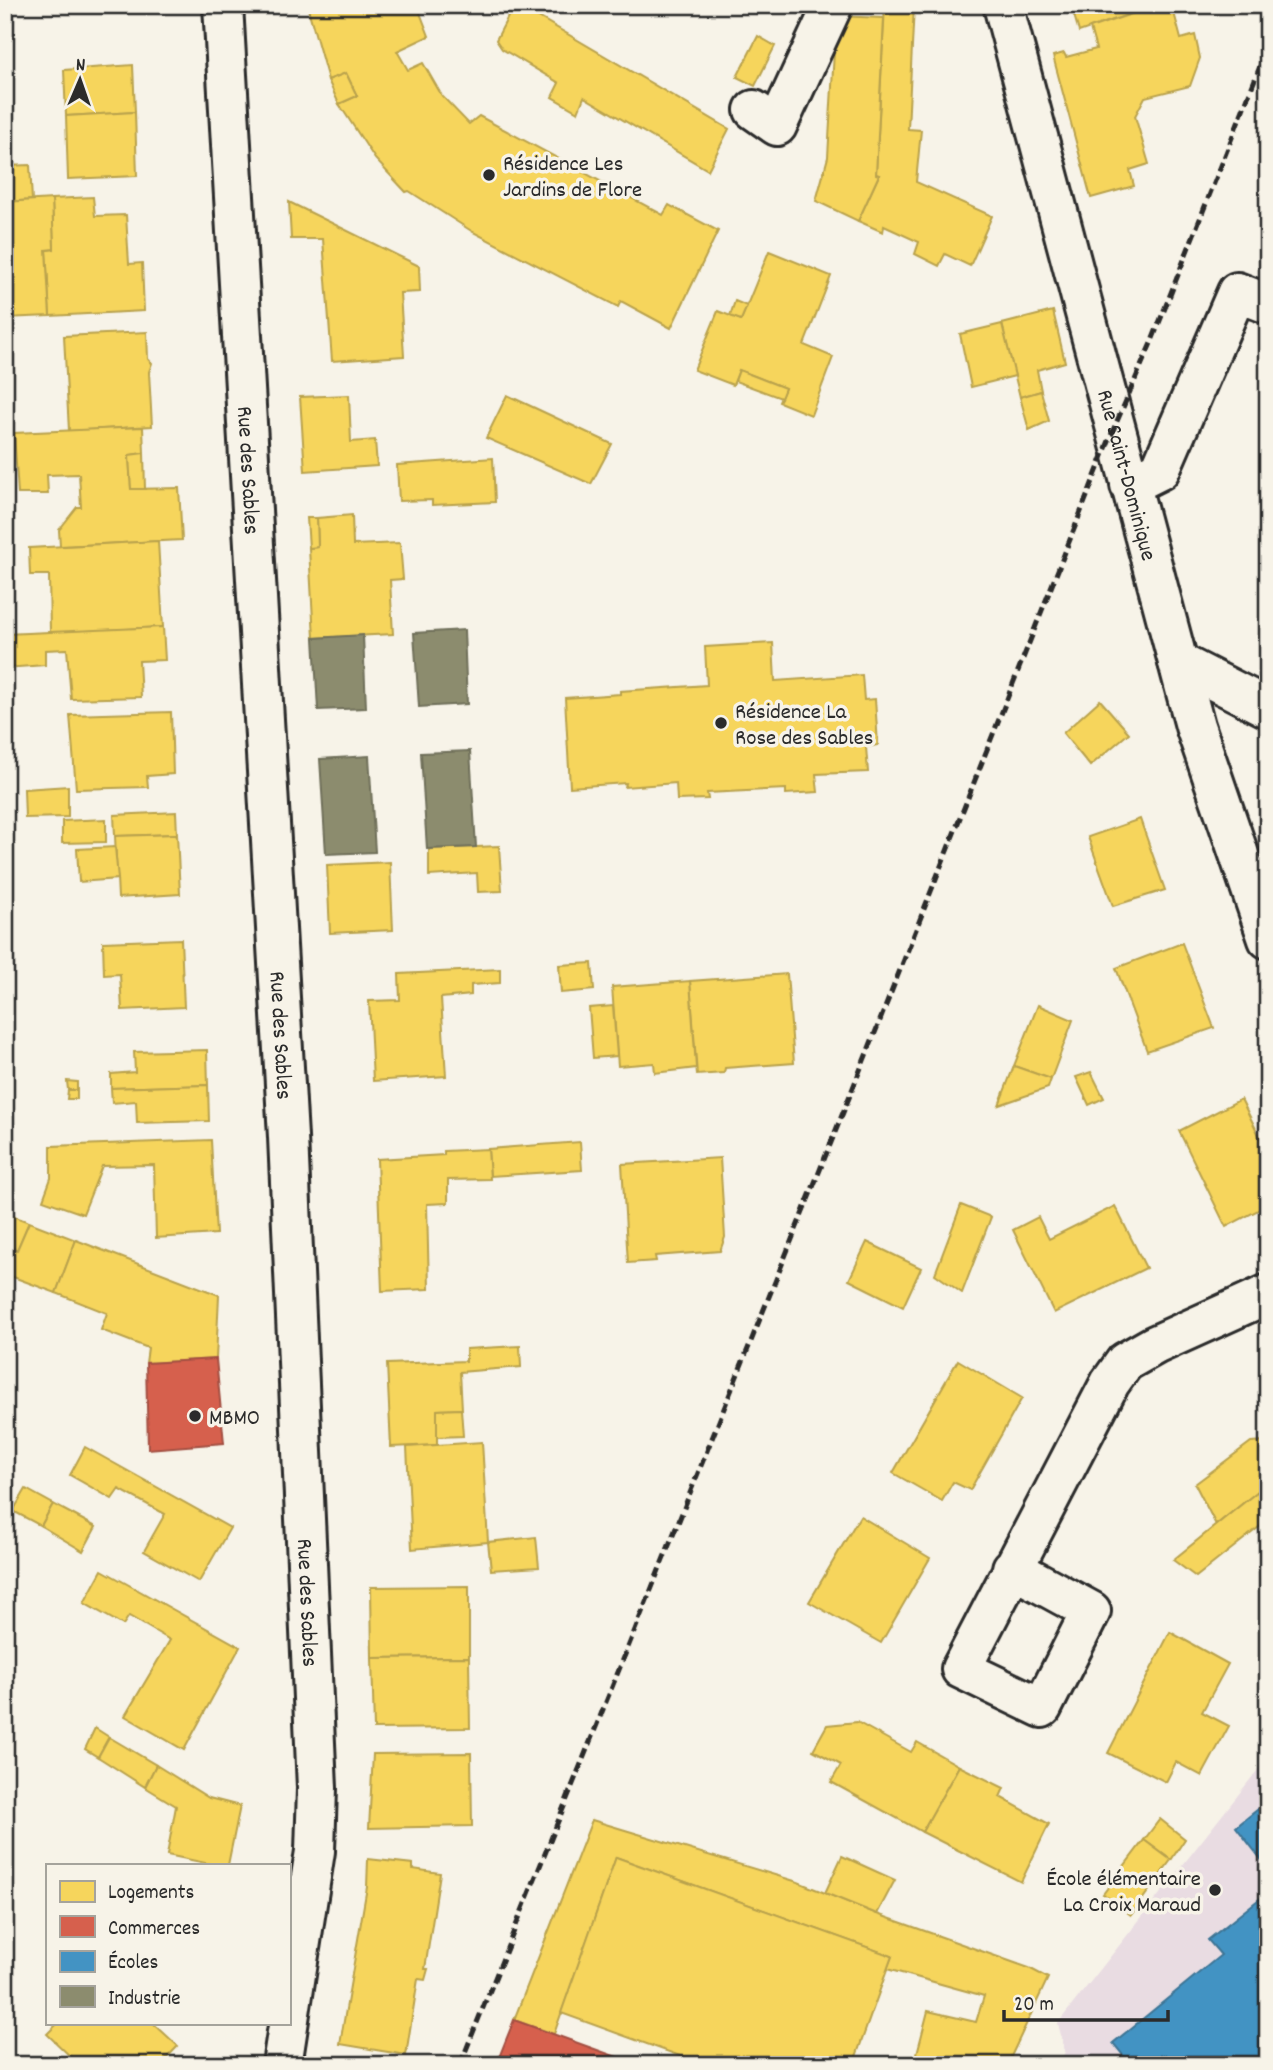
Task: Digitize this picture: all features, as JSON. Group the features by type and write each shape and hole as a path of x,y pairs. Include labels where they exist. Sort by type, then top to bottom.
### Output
{"main road":[{"name":"Rue des Sables","path":"223,5 288,1137 317,1788 315,1851 290,2014"},
{"path":"754,110 777,126 833,5"},
{"name":"Rue Saint-Dominique","path":"1003,5 1195,726 1268,939"},
{"path":"1130,485 1160,470 1237,292 1268,304"},
{"path":"1178,662 1268,708"},
{"path":"1012,1568 1110,1383 1125,1362 1155,1345 1268,1294"},
{"name":"Rue des Sables","path":"282,2065 288,2024"},
{"path":"264,2065 288,2027"}],"shaded area":[{"name":"École élémentaire La Croix Maraud","path":"1268,1757 1268,2065 1058,2065 1065,2052 1058,2023"}],"building: Logements":[{"name":"Résidence Les Jardins de Flore","path":"307,5 417,5 429,36 397,51 408,70 423,63 442,96 469,124 479,116 663,215 669,205 718,231 671,328 621,301 618,307 473,232 409,191 406,192 375,159 339,104 357,96 346,73 328,80"},
{"path":"514,5 729,129 708,170 584,97 578,112 552,97 559,83 502,49 496,40"},
{"path":"885,5 914,5 908,129 921,130 916,182 992,216 970,266 945,254 939,266 915,254 919,242 884,226 883,232 858,221 879,175 876,174"},
{"path":"1071,5 1130,5 1133,13 1079,32"},
{"path":"1158,5 1172,5 1181,39 1195,35 1200,58 1190,86 1145,97 1135,116 1149,164 1130,170 1134,186 1091,198 1053,56 1064,53 1066,57 1096,49 1090,28"},
{"path":"836,16 884,18 876,174 879,175 858,221 816,201 828,157"},
{"path":"758,36 775,46 755,86 737,77"},
{"path":"133,65 135,112 66,116 64,70"},
{"path":"346,73 357,96 339,104 328,80"},
{"path":"135,112 137,176 68,179 66,116"},
{"path":"30,165 32,200 5,202 5,166"},
{"path":"93,197 95,216 126,215 129,264 142,263 144,311 50,316 46,250 54,249 52,199"},
{"path":"52,199 54,249 46,250 50,316 5,318 5,202"},
{"path":"289,202 419,266 420,292 400,293 404,356 332,361 323,239 291,239"},
{"path":"769,251 831,276 804,345 833,357 811,415 779,402 785,388 739,370 733,385 694,370 718,311 741,320"},
{"path":"735,301 747,306 741,320 730,316"},
{"path":"1053,311 1065,362 1037,370 1041,391 1020,397 1002,324"},
{"path":"1002,324 1015,376 971,387 960,334"},
{"path":"147,332 148,359 152,363 149,372 152,426 69,431 64,336"},
{"path":"739,370 785,388 781,398 735,381"},
{"path":"1041,391 1049,421 1029,430 1020,397"},
{"path":"349,395 351,442 375,440 377,466 305,471 300,397"},
{"path":"507,395 612,444 591,484 486,438"},
{"path":"143,427 144,453 129,455 131,489 179,488 182,540 60,546 59,530 77,507 81,507 79,474 47,475 48,494 18,494 14,433"},
{"path":"144,453 145,489 131,489 129,455"},
{"path":"493,458 495,502 432,505 432,500 399,501 397,465"},
{"path":"352,515 353,545 400,543 403,579 390,580 393,634 314,638 309,548 318,547 317,518"},
{"path":"307,518 317,518 318,547 309,548"},
{"path":"158,541 163,627 50,633 49,575 30,575 29,548"},
{"path":"163,627 165,660 139,661 141,697 71,699 67,649 45,650 45,665 5,668 5,634"},
{"name":"Résidence La Rose des Sables","path":"773,643 775,681 862,675 864,700 875,699 878,745 866,747 868,772 816,774 818,792 786,794 786,789 707,793 708,799 677,800 676,783 570,787 565,698 707,685 705,647"},
{"path":"1100,700 1129,733 1090,766 1063,733"},
{"path":"171,712 173,774 147,776 148,787 76,789 70,715"},
{"path":"68,786 68,817 25,818 24,789"},
{"path":"176,812 177,834 115,836 114,815"},
{"path":"106,819 106,842 62,843 62,821"},
{"path":"1140,819 1165,890 1113,906 1088,837"},
{"path":"177,834 180,894 118,898 115,836"},
{"path":"499,846 502,891 478,892 477,873 429,876 429,849"},
{"path":"115,847 118,879 79,882 77,849"},
{"path":"390,862 393,930 330,933 327,865"},
{"path":"181,939 184,1007 122,1010 120,974 104,975 103,942"},
{"path":"1182,943 1214,1028 1147,1051 1116,968"},
{"path":"592,963 594,990 561,993 559,965"},
{"path":"500,969 500,983 471,985 471,995 441,998 446,1076 373,1081 369,1001 400,1000 399,974"},
{"path":"787,974 794,1063 725,1068 724,1073 697,1075 690,981"},
{"path":"690,981 696,1068 655,1073 654,1063 618,1066 612,987"},
{"path":"1038,1005 1073,1020 1051,1079 1014,1066"},
{"path":"613,1006 617,1056 593,1058 589,1008"},
{"path":"207,1050 208,1085 111,1088 111,1074 135,1072 134,1052"},
{"path":"1014,1066 1051,1079 1048,1088 999,1105"},
{"path":"1091,1072 1104,1098 1089,1105 1076,1077"},
{"path":"67,1081 77,1082 77,1090 68,1090"},
{"path":"208,1085 209,1121 137,1123 136,1101 112,1103 111,1088"},
{"path":"68,1090 77,1090 77,1099 67,1099"},
{"path":"1241,1099 1268,1153 1268,1205 1226,1227 1179,1131"},
{"path":"211,1140 216,1234 156,1238 154,1165 102,1166 83,1214 43,1200 51,1178 51,1146"},
{"path":"580,1142 582,1170 490,1176 488,1149"},
{"path":"488,1149 490,1179 448,1180 448,1203 427,1204 429,1289 382,1291 377,1159"},
{"path":"720,1158 725,1237 720,1251 655,1256 656,1261 628,1263 622,1164"},
{"path":"961,1205 991,1217 962,1293 935,1274"},
{"path":"1115,1206 1146,1268 1054,1313 1013,1230 1038,1217 1049,1239"},
{"path":"5,1213 29,1222 17,1250 5,1245"},
{"path":"29,1222 76,1240 56,1293 5,1274 5,1245 17,1250"},
{"path":"76,1240 219,1295 216,1359 146,1363 148,1348 101,1330 107,1313 56,1293"},
{"path":"867,1242 921,1268 903,1307 849,1280"},
{"path":"520,1346 521,1367 460,1372 462,1409 437,1410 437,1445 391,1447 387,1364 466,1361 466,1349"},
{"path":"958,1360 1022,1398 970,1490 953,1482 942,1501 893,1473"},
{"path":"461,1409 463,1436 437,1437 437,1410"},
{"path":"1265,1441 1268,1445 1268,1483 1216,1525 1195,1484 1251,1442"},
{"path":"482,1442 488,1542 412,1549 407,1447"},
{"path":"85,1447 230,1528 199,1582 144,1551 165,1514 119,1489 112,1499 70,1475"},
{"path":"1268,1483 1268,1520 1196,1577 1173,1560"},
{"path":"26,1489 53,1504 41,1526 13,1511"},
{"path":"53,1504 96,1527 83,1551 41,1526"},
{"path":"860,1516 930,1558 881,1643 809,1602"},
{"path":"536,1537 539,1567 491,1570 488,1542"},
{"path":"102,1570 240,1647 184,1750 125,1716 170,1640 129,1616 123,1625 84,1603"},
{"path":"469,1586 469,1657 372,1658 371,1587"},
{"path":"1170,1632 1228,1664 1202,1712 1229,1726 1202,1776 1176,1762 1166,1782 1108,1753"},
{"path":"469,1657 470,1728 374,1729 372,1658"},
{"path":"857,1722 911,1752 917,1742 959,1766 922,1832 831,1782 841,1765 813,1750 827,1725"},
{"path":"95,1728 109,1737 98,1757 85,1749"},
{"path":"109,1737 156,1765 145,1787 98,1757"},
{"path":"471,1753 472,1826 369,1828 373,1754"},
{"path":"156,1765 209,1798 240,1806 228,1864 210,1864 167,1855 176,1806 145,1787"},
{"path":"959,1766 1004,1788 1000,1797 1049,1824 1021,1882 922,1832"},
{"path":"1160,1819 1185,1839 1171,1860 1144,1840"},
{"path":"592,1820 798,1882 877,1914 1029,1968 1048,1978 1007,2065 914,2065 928,2011 976,2022 984,1996 887,1969 892,1956 616,1857 554,2034 514,2020"},
{"path":"1144,1840 1171,1860 1131,1915 1103,1894"},
{"path":"842,1856 895,1880 877,1914 825,1893"},
{"path":"616,1857 892,1956 853,2065 705,2065 561,2013"},
{"path":"368,1859 413,1864 413,1869 440,1873 425,1969 428,1969 425,1980 418,1979 406,2055 340,2044 367,1887"},
{"path":"57,2024 154,2024 178,2046 160,2065 69,2065 74,2060 47,2034"}],"building: Commerces":[{"path":"216,1359 224,1443 148,1449 146,1363"},
{"path":"514,2020 625,2060 624,2065 496,2065"}],"building: Écoles":[{"path":"1268,1801 1268,1860 1264,1863 1236,1827"},
{"path":"1268,1892 1268,2065 1131,2065 1113,2043 1221,1955 1208,1940"}],"building: Industrie":[{"path":"464,630 467,704 419,707 414,633"},
{"path":"363,635 366,708 318,710 314,638"},
{"path":"470,751 476,847 427,849 421,753"},
{"path":"369,756 375,852 326,854 320,759"}],"railway":[{"path":"460,2065 1268,46"}],"place":[{"name":"Résidence Les Jardins de Flore","path":"489,175"},
{"name":"Résidence La Rose des Sables","path":"721,723"},
{"name":"MBMO","path":"195,1416"},
{"name":"École élémentaire La Croix Maraud","path":"1215,1890"}]}
